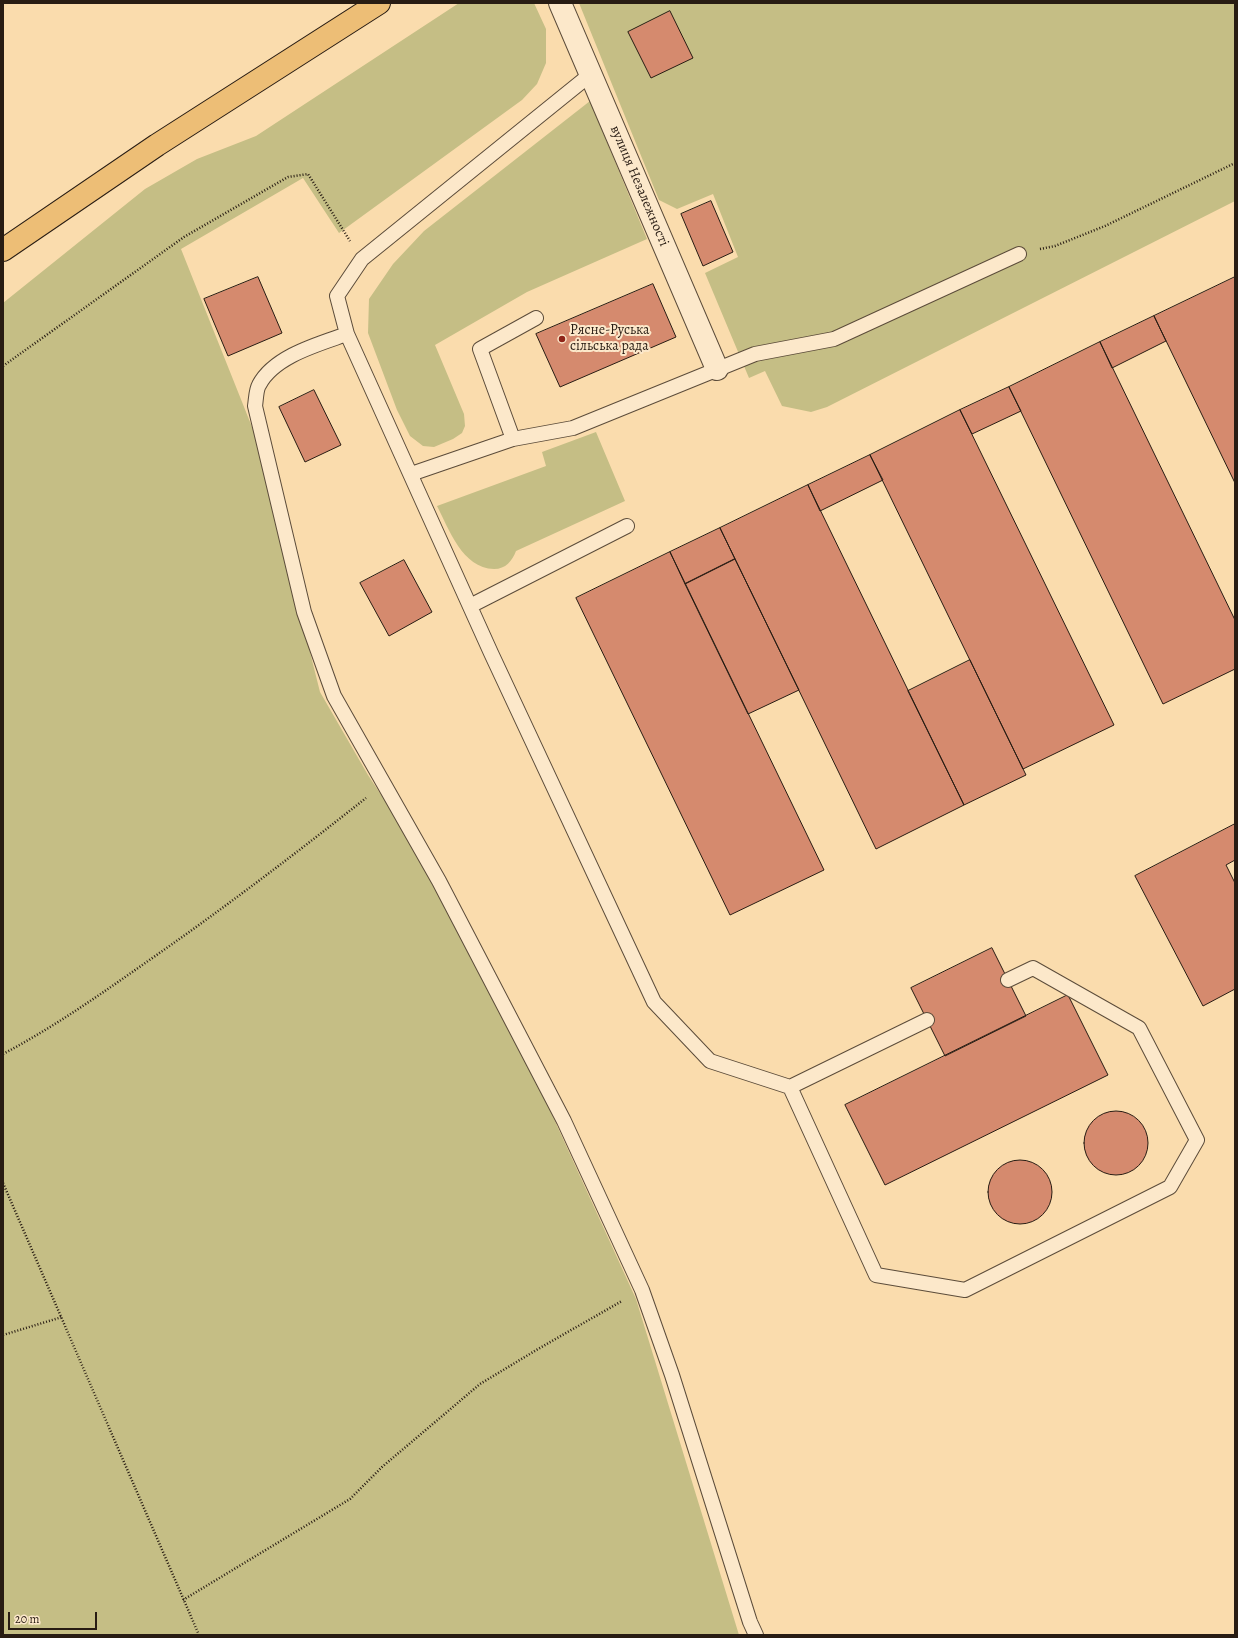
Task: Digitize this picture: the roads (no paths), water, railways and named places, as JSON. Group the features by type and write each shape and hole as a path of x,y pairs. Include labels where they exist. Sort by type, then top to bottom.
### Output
{"main road":[{"path":"3,250 157,145 379,3"}],"street":[{"name":"вулиця Незалежності","path":"560,3 592,74 717,368"}],"lane":[{"path":"592,74 362,259 337,296 347,334 470,606 654,1002 710,1061 790,1087 927,1020"},
{"path":"411,474 513,439 573,428 717,368 755,354 834,339 1019,254"},
{"path":"513,439 480,349 536,318"},
{"path":"347,334 298,352 273,367 259,385 255,406 304,612 334,696 439,881 564,1121 642,1290 672,1375 750,1622 756,1635"},
{"path":"470,606 627,526"},
{"path":"790,1087 876,1275 965,1290 1170,1187 1197,1140 1139,1028 1034,968 1008,980"}],"place":[{"name":"Рясне-Руська сільська рада","path":"562,339"}]}
